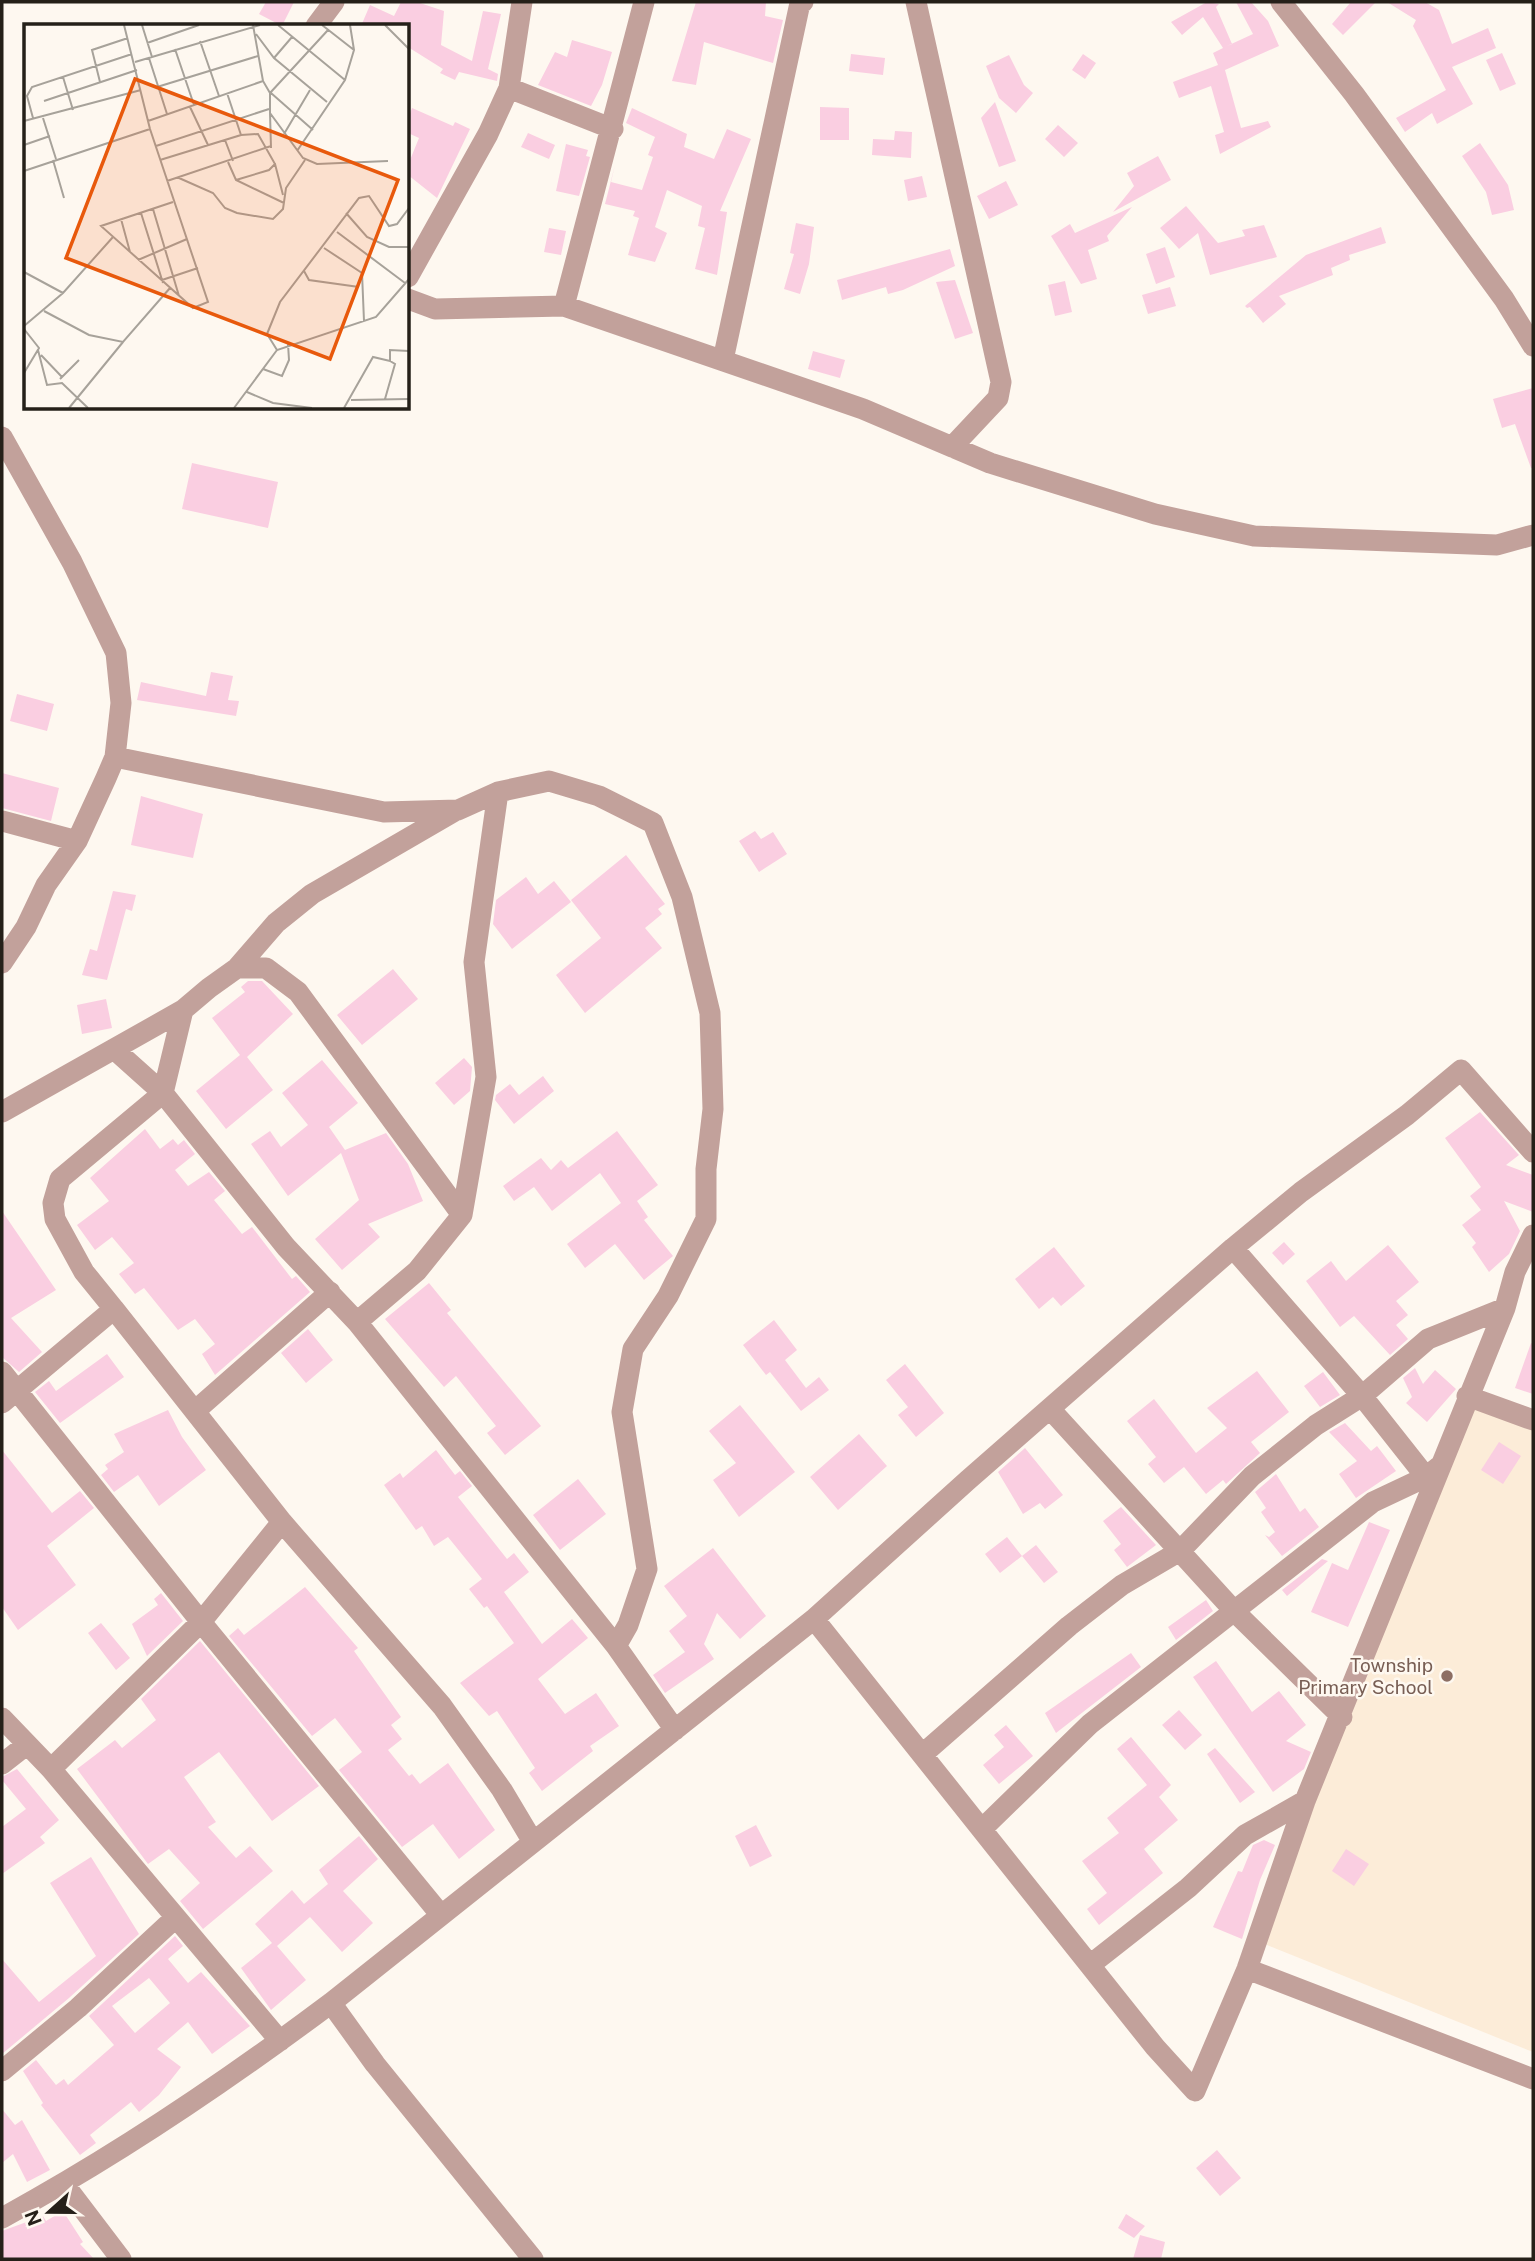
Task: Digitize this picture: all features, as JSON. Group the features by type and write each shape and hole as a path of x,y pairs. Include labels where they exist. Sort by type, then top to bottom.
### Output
{"street":[{"path":"318,24 334,2"},
{"path":"410,273 488,134 509,88 522,2"},
{"path":"564,306 613,129 644,2"},
{"path":"723,360 800,3 803,2"},
{"path":"916,2 1001,382 999,398 952,447"},
{"path":"1281,2 1370,116 1504,299 1533,346"},
{"path":"509,88 613,129"},
{"path":"410,300 435,309 564,306 863,409 990,463 1155,514 1254,536 1497,544 1533,536"},
{"path":"2,438 72,562 116,653 121,703 116,757 77,841 46,885 26,926 2,963"},
{"path":"116,757 384,812 458,810"},
{"path":"2,1112 183,1010 237,968 276,923 312,894 458,810 498,792 549,781 599,796 653,823 682,897 710,1013 713,1110 706,1169 706,1219 668,1296 633,1349 622,1412 647,1569 628,1625 616,1646"},
{"path":"357,1322 417,1271 462,1215 486,1077 474,962 498,792"},
{"path":"2,821 77,841"},
{"path":"237,968 266,968 298,992 462,1215"},
{"path":"183,1010 163,1093 60,1179 53,1203 55,1219 63,1240 282,1522 442,1706 502,1790 533,1842"},
{"path":"115,1050 163,1093 286,1247 357,1322 616,1646 675,1730"},
{"path":"2,2218 64,2184 280,2041 331,2003 814,1619 1233,1248 1301,1192 1407,1115 1461,1070 1533,1152"},
{"path":"814,1619 924,1753 1090,1965 1195,2091 1247,1969 1306,1801 1342,1717 1434,1470 1505,1308 1515,1272 1533,1235"},
{"path":"1233,1248 1362,1395 1434,1470"},
{"path":"195,1411 330,1292"},
{"path":"924,1753 1069,1626 1122,1585 1180,1551 1252,1476 1317,1425 1362,1395 1428,1339 1505,1308"},
{"path":"9,1397 114,1309"},
{"path":"2,1372 9,1397 201,1622 440,1914"},
{"path":"1467,1396 1533,1420"},
{"path":"1051,1410 1236,1613 1342,1717"},
{"path":"983,1828 1090,1724 1236,1613 1308,1551 1373,1503 1434,1470"},
{"path":"51,1769 201,1622 282,1522"},
{"path":"2,1718 25,1746 51,1769 174,1919 280,2041"},
{"path":"2,1763 25,1746"},
{"path":"1090,1965 1188,1888 1245,1835 1306,1801"},
{"path":"2,2071 78,2008 174,1919"},
{"path":"1247,1969 1533,2079"},
{"path":"331,2003 374,2064 533,2259"},
{"path":"64,2184 121,2259"}],"shaded area":[{"name":"Township Primary School","path":"1474,1388 1533,1410 1533,2052 1257,1941"}],"building":[{"path":"266,2 294,2 283,24 259,14"},
{"path":"401,2 417,2 444,11 441,45 472,61 483,11 501,14 488,69 498,74 497,81 459,72 455,80 440,73 443,69 410,48 410,24 362,24 370,5 394,16"},
{"path":"696,2 766,2 765,16 783,20 773,63 704,42 696,85 672,81"},
{"path":"1207,2 1219,4 1216,7 1232,44 1253,34 1236,2 1251,2 1268,21 1279,46 1225,70 1241,128 1268,121 1271,127 1220,154 1215,135 1224,132 1211,86 1179,98 1173,82 1218,65 1213,53 1223,48 1203,17 1182,35 1171,22"},
{"path":"1351,2 1376,2 1343,35 1332,24"},
{"path":"1387,2 1425,2 1439,10 1452,44 1488,28 1496,48 1452,67 1473,104 1437,124 1432,113 1405,132 1396,118 1446,90 1413,26 1416,20"},
{"path":"572,40 612,52 602,85 591,106 538,85 555,52 567,57"},
{"path":"1502,53 1516,84 1500,91 1486,60"},
{"path":"851,54 885,58 883,75 849,71"},
{"path":"1083,54 1096,63 1085,79 1072,70"},
{"path":"1009,55 1024,85 1033,93 1016,113 999,98 986,66"},
{"path":"995,102 1016,161 999,167 981,118"},
{"path":"820,107 849,108 849,140 820,140"},
{"path":"412,108 453,126 455,122 470,129 437,198 410,177 410,160 419,138 410,134"},
{"path":"632,108 687,134 684,147 714,159 727,129 751,139 720,211 727,212 717,275 695,269 705,228 698,226 702,206 667,190 655,227 667,233 655,262 628,255 639,218 633,216 635,211 605,204 615,165 611,182 642,190 653,157 648,155 655,137 626,123"},
{"path":"1058,125 1078,143 1064,157 1045,139"},
{"path":"895,131 912,132 911,158 872,155 873,139 894,140"},
{"path":"528,133 555,145 549,159 521,147"},
{"path":"1480,143 1508,185 1514,210 1492,215 1486,192 1462,156"},
{"path":"566,144 588,150 586,156 590,157 579,196 556,191"},
{"path":"1158,156 1171,180 1113,212 1134,186 1127,173"},
{"path":"922,176 927,197 908,201 904,180"},
{"path":"1006,181 1018,205 989,219 977,196"},
{"path":"1186,206 1218,243 1245,236 1242,230 1264,225 1277,257 1210,275 1198,233 1179,249 1160,228"},
{"path":"1132,207 1107,236 1109,241 1088,250 1097,279 1081,284 1051,236 1070,224 1075,233"},
{"path":"796,223 814,227 809,264 800,294 784,289 794,254 790,253"},
{"path":"1381,227 1386,243 1349,255 1350,260 1331,268 1333,275 1279,296 1286,304 1263,323 1250,307 1245,306 1306,255"},
{"path":"549,228 566,231 561,255 544,252"},
{"path":"1165,247 1175,277 1156,284 1146,254"},
{"path":"950,249 955,266 903,290 888,294 886,287 842,300 837,280"},
{"path":"955,280 973,333 955,339 936,282"},
{"path":"1065,281 1072,312 1055,316 1048,285"},
{"path":"1170,287 1176,306 1148,314 1142,295"},
{"path":"813,351 845,360 840,378 808,369"},
{"path":"1533,388 1531,468 1515,424 1502,428 1493,399"},
{"path":"192,463 278,482 268,528 182,509"},
{"path":"211,672 233,676 228,700 239,701 236,716 137,700 141,682 206,696"},
{"path":"17,694 54,704 47,731 10,721"},
{"path":"2,773 59,788 51,821 2,808"},
{"path":"141,796 203,814 193,858 131,845"},
{"path":"755,831 761,839 773,832 787,854 759,872 739,841"},
{"path":"626,855 665,904 658,909 662,914 645,928 662,948 585,1013 556,975 601,938 571,900"},
{"path":"526,877 538,894 554,881 571,902 512,949 493,924 496,900"},
{"path":"113,891 136,895 132,911 126,909 107,980 82,975 90,949 97,951"},
{"path":"393,969 418,999 362,1045 337,1015"},
{"path":"248,981 262,981 293,1014 247,1057 273,1090 226,1129 196,1091 240,1055 212,1018 245,992 241,987"},
{"path":"106,999 112,1028 82,1034 77,1005"},
{"path":"464,1058 472,1067 470,1091 454,1105 435,1083"},
{"path":"322,1060 358,1103 329,1127 345,1150 386,1133 408,1164 423,1201 368,1224 380,1237 342,1270 315,1239 359,1200 341,1153 288,1196 251,1144 270,1131 281,1147 308,1125 282,1093"},
{"path":"543,1076 554,1091 514,1124 495,1100 496,1095 510,1084 519,1095"},
{"path":"1480,1112 1519,1155 1506,1165 1533,1175 1533,1212 1504,1201 1520,1231 1509,1254 1489,1272 1472,1247 1476,1243 1462,1225 1481,1210 1470,1196 1481,1187 1445,1138"},
{"path":"145,1129 160,1149 173,1139 178,1145 184,1140 195,1154 175,1170 188,1186 209,1172 225,1191 214,1200 242,1234 252,1227 292,1279 296,1276 310,1292 215,1375 202,1354 215,1344 195,1319 178,1330 144,1288 135,1294 119,1274 134,1263 112,1237 95,1250 77,1225 109,1201 90,1178"},
{"path":"617,1131 658,1185 637,1201 648,1217 644,1220 673,1256 644,1280 615,1244 585,1268 567,1244 621,1203 600,1173 552,1211 534,1187 514,1201 503,1186 541,1158 551,1170 561,1160 568,1168"},
{"path":"2,1211 56,1290 11,1318 42,1352 19,1372 2,1357"},
{"path":"1284,1242 1295,1254 1283,1265 1272,1253"},
{"path":"1388,1245 1419,1282 1396,1301 1408,1315 1396,1325 1408,1339 1390,1355 1354,1316 1340,1327 1306,1281 1331,1261 1346,1281"},
{"path":"1054,1247 1085,1286 1061,1306 1053,1297 1039,1309 1015,1279"},
{"path":"429,1283 451,1310 447,1313 541,1426 505,1455 487,1433 496,1426 456,1376 444,1387 385,1319"},
{"path":"774,1320 797,1350 785,1360 806,1388 819,1377 829,1390 801,1411 770,1372 766,1375 743,1345"},
{"path":"308,1329 333,1360 306,1383 281,1353"},
{"path":"1531,1343 1533,1344 1533,1394 1515,1388"},
{"path":"107,1354 124,1377 60,1423 35,1392 49,1381 56,1391"},
{"path":"905,1364 944,1413 916,1437 898,1415 908,1407 886,1380"},
{"path":"1415,1368 1423,1384 1435,1370 1456,1389 1427,1422 1406,1403 1412,1397 1403,1378"},
{"path":"1257,1371 1289,1412 1251,1442 1260,1453 1226,1484 1223,1480 1206,1494 1184,1467 1164,1483 1148,1464 1156,1457 1127,1421 1154,1399 1196,1453 1227,1428 1207,1408"},
{"path":"1323,1372 1340,1395 1320,1407 1304,1386"},
{"path":"740,1405 795,1472 739,1517 713,1480 736,1463 709,1431"},
{"path":"168,1410 182,1437 206,1470 159,1506 138,1475 114,1492 101,1475 108,1469 105,1465 124,1452 114,1434"},
{"path":"1345,1423 1371,1451 1377,1446 1396,1471 1356,1498 1339,1474 1357,1461 1329,1432"},
{"path":"859,1434 887,1466 838,1510 810,1477"},
{"path":"1499,1442 1521,1456 1503,1484 1481,1470"},
{"path":"1025,1448 1063,1495 1045,1509 1040,1503 1023,1514 998,1472"},
{"path":"2,1450 52,1513 80,1491 94,1508 47,1546 76,1585 18,1630 2,1607"},
{"path":"436,1450 455,1475 460,1471 472,1486 458,1497 507,1559 514,1553 529,1572 504,1592 542,1644 572,1619 588,1638 538,1679 565,1714 596,1693 619,1726 590,1746 593,1751 542,1791 529,1773 535,1768 497,1711 489,1716 460,1683 514,1643 487,1606 484,1608 469,1589 482,1579 448,1537 434,1546 422,1526 416,1530 384,1485 400,1473 403,1478"},
{"path":"1276,1474 1300,1512 1305,1508 1319,1527 1282,1556 1265,1535 1269,1537 1275,1532 1261,1512 1266,1508 1255,1492"},
{"path":"578,1479 606,1514 560,1550 533,1515"},
{"path":"1121,1507 1156,1545 1127,1567 1114,1550 1121,1544 1103,1521"},
{"path":"1369,1522 1390,1530 1348,1627 1311,1612 1332,1563 1348,1570"},
{"path":"1007,1537 1022,1556 1000,1573 985,1554"},
{"path":"1036,1545 1058,1572 1044,1583 1022,1556"},
{"path":"713,1548 766,1616 740,1639 717,1613 704,1644 714,1659 665,1693 653,1675 685,1652 669,1631 687,1616 664,1586"},
{"path":"1322,1559 1328,1561 1287,1596 1282,1590"},
{"path":"305,1587 358,1648 354,1651 401,1717 391,1725 402,1739 388,1750 409,1776 412,1774 420,1784 448,1763 495,1830 459,1859 433,1824 402,1847 339,1770 362,1752 335,1718 312,1736 229,1636 238,1628 244,1635"},
{"path":"161,1593 183,1621 147,1656 132,1624 158,1605 154,1599"},
{"path":"1206,1600 1213,1611 1176,1640 1168,1627"},
{"path":"101,1623 130,1658 116,1670 88,1633"},
{"path":"200,1641 319,1786 272,1821 219,1752 184,1777 216,1822 208,1827 236,1858 250,1846 273,1871 203,1929 180,1901 200,1883 169,1849 148,1864 77,1769 115,1740 122,1748 156,1720 141,1699"},
{"path":"1131,1653 1141,1667 1056,1733 1045,1713"},
{"path":"1216,1661 1252,1712 1279,1691 1306,1725 1286,1741 1311,1752 1304,1769 1273,1792 1193,1677"},
{"path":"1179,1710 1202,1735 1185,1750 1162,1725"},
{"path":"1006,1725 1033,1756 999,1784 983,1765 1004,1747 994,1735"},
{"path":"1131,1737 1171,1785 1159,1797 1178,1820 1144,1849 1163,1873 1099,1925 1087,1909 1107,1893 1082,1861 1119,1833 1107,1818 1147,1785 1117,1749"},
{"path":"1215,1748 1255,1792 1240,1803 1207,1754"},
{"path":"17,1769 59,1820 40,1837 45,1843 2,1874 2,1827 26,1809 2,1780 2,1777"},
{"path":"756,1825 772,1856 750,1867 735,1836"},
{"path":"359,1836 378,1859 343,1891 373,1923 342,1952 310,1917 277,1946 306,1980 271,2010 241,1968 272,1943 255,1924 292,1890 304,1904 328,1884 319,1870"},
{"path":"1264,1840 1275,1845 1260,1880 1242,1939 1213,1927 1253,1845"},
{"path":"1346,1849 1369,1864 1354,1886 1332,1871"},
{"path":"91,1857 139,1934 2,2054 2,1959 39,2002 96,1956 50,1883"},
{"path":"175,1936 183,1946 168,1959 188,1983 201,1972 250,2026 212,2054 188,2022 157,2049 181,2067 159,2095 139,2112 131,2102 90,2135 96,2143 80,2155 41,2105 43,2103 23,2071 36,2060 56,2085 64,2079 68,2085 114,2045 89,2016","holes":["149,1978 170,2003 135,2033 112,2006"]},
{"path":"2,2109 15,2125 22,2120 50,2170 27,2182 13,2154 2,2163"},
{"path":"1217,2150 1241,2178 1220,2196 1196,2168"},
{"path":"63,2211 83,2242 80,2244 94,2259 2,2259 2,2231 43,2216 46,2221"},
{"path":"1126,2214 1145,2226 1134,2238 1118,2228"},
{"path":"1140,2235 1165,2242 1161,2259 1133,2259"}],"place":[{"name":"Township Primary School","path":"1447,1676"}]}
